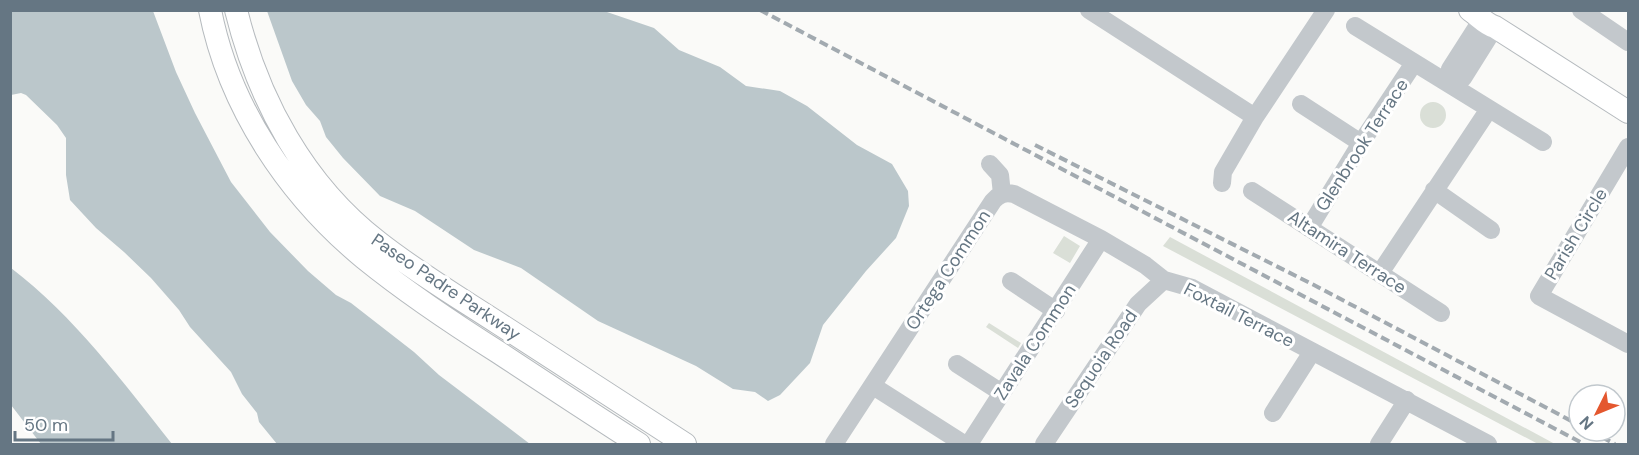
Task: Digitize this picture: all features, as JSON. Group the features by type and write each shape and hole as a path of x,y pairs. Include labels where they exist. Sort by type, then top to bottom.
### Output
{"main road":[{"name":"Paseo Padre Parkway","path":"210,10 215,35 229,78 247,114 295,188 325,221 363,257 419,299 639,444"},
{"name":"Paseo Padre Parkway","path":"236,10 255,74 276,118 295,152 325,191 350,218 404,262 685,444"},
{"path":"1486,18 1629,112"}],"street":[{"path":"1089,10 1255,117"},
{"path":"1222,183 1223,172 1255,117 1326,10"},
{"path":"1581,10 1628,40"},
{"path":"1450,84 1463,78 1486,18"},
{"path":"1355,26 1543,142"},
{"name":"Glenbrook Terrace","path":"1309,228 1414,63"},
{"path":"1301,104 1361,144"},
{"path":"1380,273 1489,109"},
{"name":"Parish Circle","path":"1629,147 1539,296 1629,344"},
{"path":"990,164 1000,175 1002,194"},
{"name":"Altamira Terrace","path":"1252,190 1441,313"},
{"path":"1434,190 1491,230"},
{"name":"Ortega Common","path":"834,444 993,201 1002,194 1014,194 1101,239 1145,265 1164,280"},
{"name":"Zavala Common","path":"969,444 1101,239"},
{"name":"Foxtail Terrace","path":"1164,280 1192,288 1488,444"},
{"name":"Sequoia Road","path":"1044,444 1138,304 1164,280"},
{"path":"1011,281 1056,310"},
{"name":"Foxtail Terrace","path":"1273,413 1312,352"},
{"path":"957,364 1002,393"},
{"path":"873,386 964,444"},
{"path":"1379,444 1407,400"}],"shaded area":[{"path":"11,10 153,11 176,72 231,182 270,232 308,271 336,295 351,303 414,352 439,375 530,444 277,444 259,422 257,413 242,394 231,372 190,327 179,310 151,278 96,228 70,200 66,175 66,138 57,125 26,95 21,93 11,95"},
{"path":"267,11 604,11 654,28 679,50 720,67 746,86 780,91 807,106 857,145 892,164 908,191 909,206 896,238 823,325 810,363 780,395 768,401 755,392 733,389 696,366 598,321 521,268 474,250 415,211 380,196 343,158 326,137 320,121 306,105 292,81"},
{"path":"1433,102 1442,106 1446,115 1442,124 1433,128 1424,124 1420,115 1424,106"},
{"path":"1064,236 1080,246 1070,263 1053,253"},
{"path":"1170,237 1555,444 1538,444 1163,246"},
{"path":"11,268 77,328 172,444 41,444 11,405"},
{"path":"989,323 1021,343 1018,348 986,327"}],"railway":[{"path":"760,10 1584,444"},
{"path":"1035,145 1314,285 1567,419"}]}
